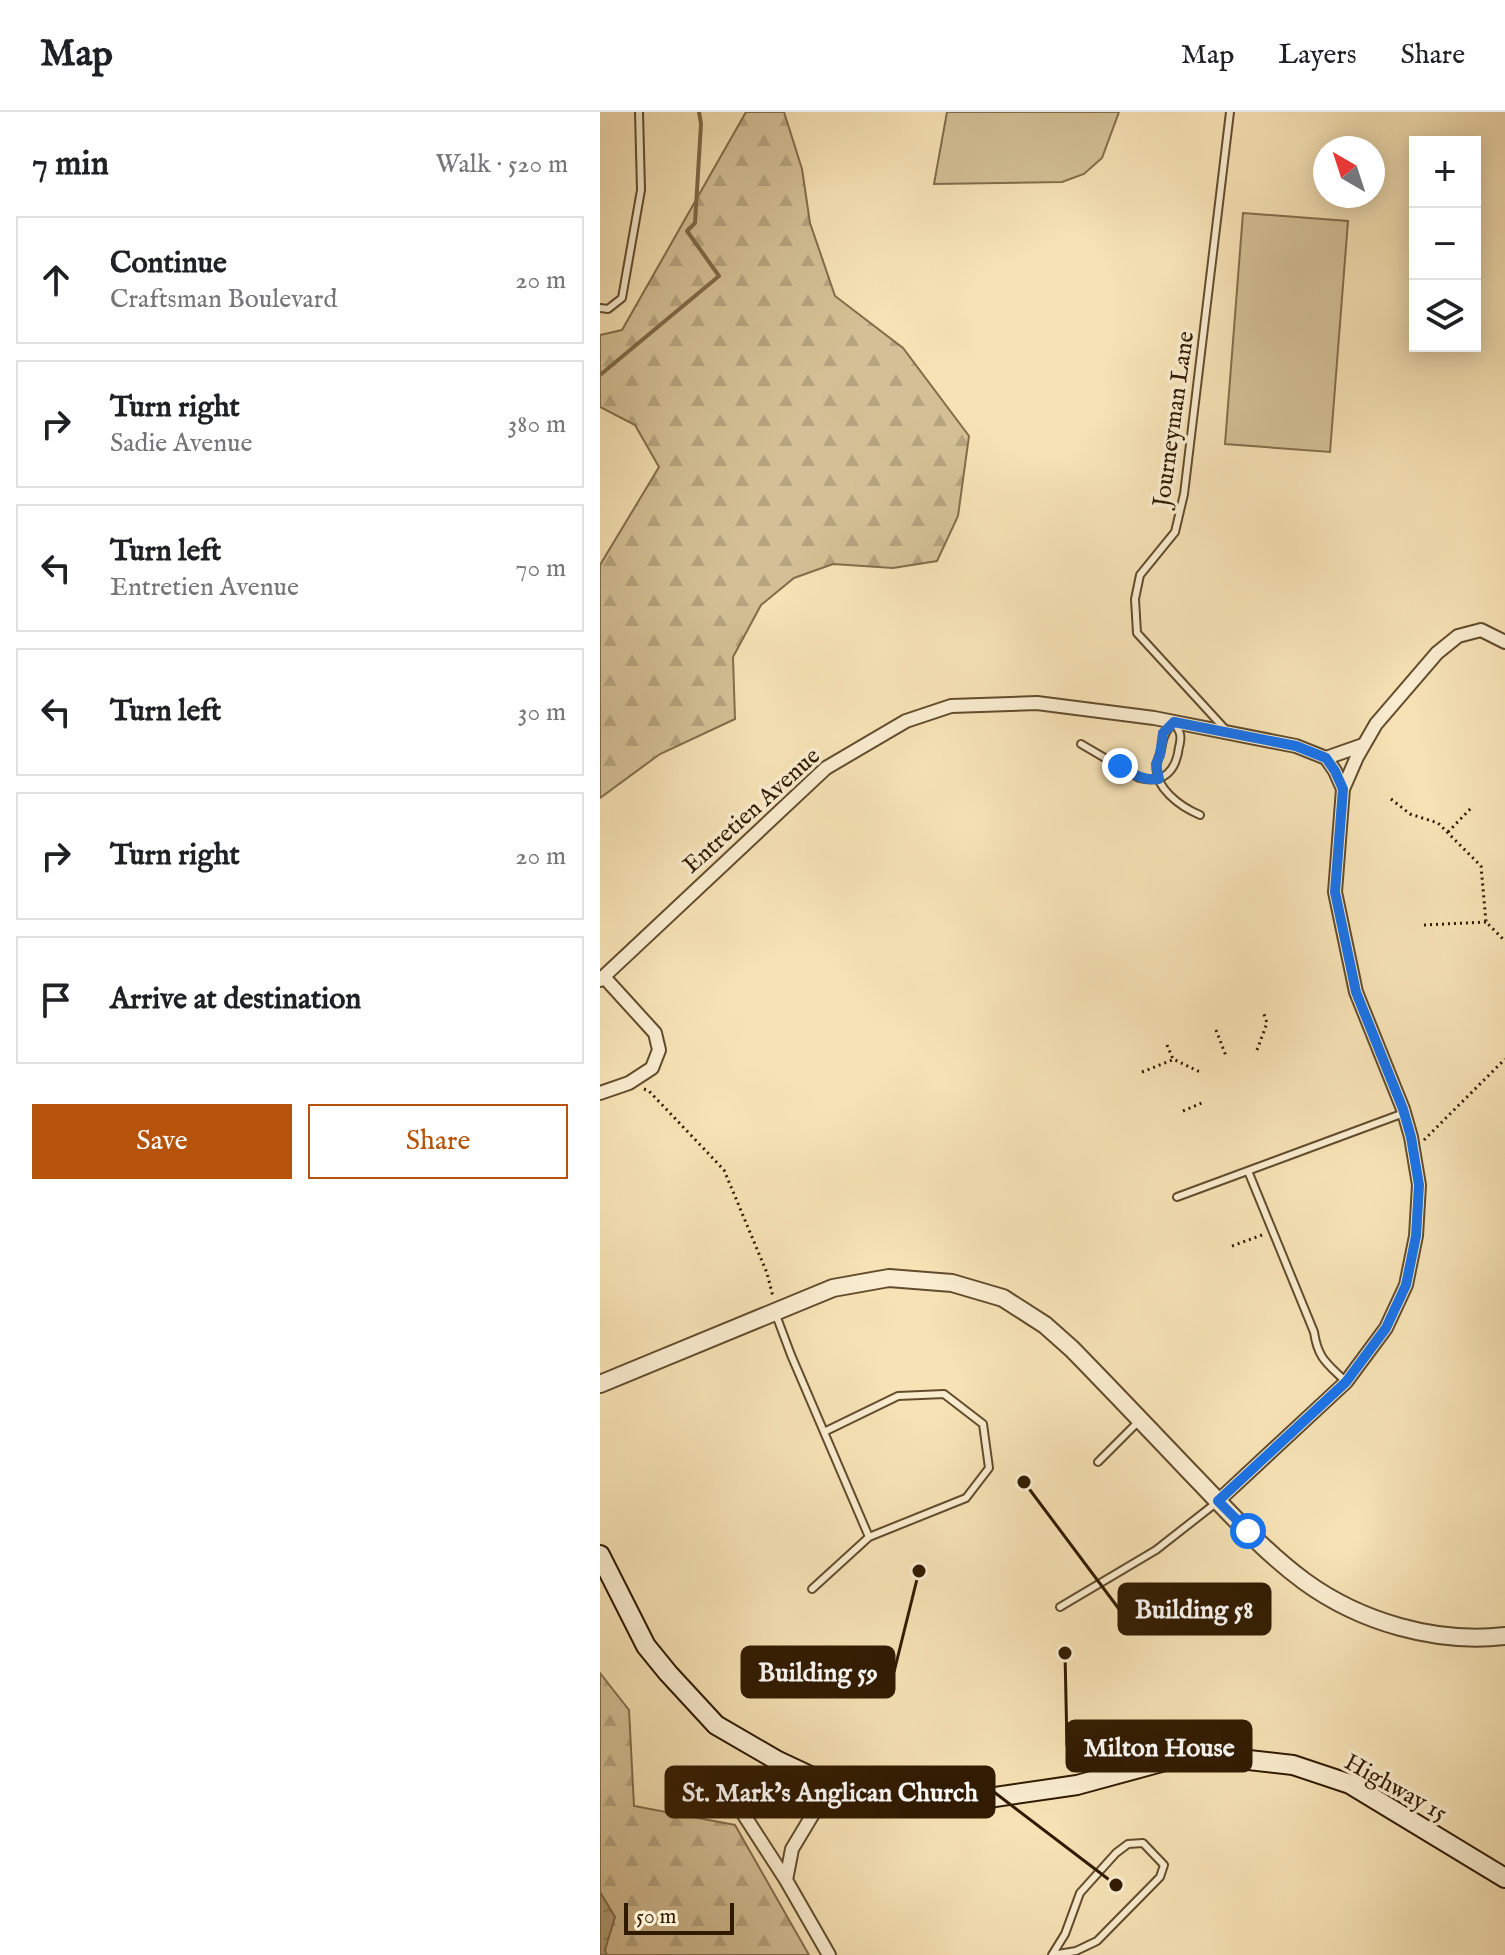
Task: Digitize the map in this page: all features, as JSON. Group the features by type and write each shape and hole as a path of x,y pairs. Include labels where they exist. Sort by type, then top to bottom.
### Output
{"main road":[{"name":"Highway 15","path":"600,1555 646,1646 716,1725 778,1761 827,1784 906,1800 968,1801 1077,1785 1169,1760 1231,1758 1293,1765 1350,1784 1505,1878"}],"street":[{"path":"1218,1501 1346,1382 1386,1328 1406,1285 1416,1236 1419,1185 1404,1113 1356,992 1335,892 1343,789 1376,724 1437,653 1458,636 1481,630 1505,642"},
{"name":"Entretien Avenue","path":"600,1093 629,1083 652,1068 659,1050 655,1033 602,978 826,768 906,721 951,706 1037,703 1227,732 1296,746 1326,758"},
{"path":"1343,789 1326,758 1363,745"},
{"path":"600,1384 774,1304 833,1288 889,1278 952,1283 1003,1298 1045,1325 1072,1349 1218,1501 1306,1582 1381,1621 1433,1634 1487,1638 1505,1636"},
{"path":"722,1781 786,1880 829,1955"},
{"path":"786,1880 792,1849 819,1804 827,1784"}],"lane":[{"path":"600,308 608,309 622,298 641,190 639,112"},
{"name":"Journeyman Lane","path":"1227,732 1137,633 1135,599 1140,575 1175,532 1184,494 1230,112"},
{"path":"1081,744 1139,778 1159,779 1171,772 1178,758 1181,735 1174,722 1163,733 1156,764 1159,779 1177,802 1200,815"},
{"path":"1177,1197 1404,1113"},
{"path":"1248,1171 1314,1332 1317,1349 1322,1359 1346,1382"},
{"path":"774,1304 869,1537"},
{"path":"812,1589 869,1537 966,1498 989,1468 983,1424 944,1394 898,1396 824,1432"},
{"path":"1098,1462 1140,1420"},
{"path":"1060,1607 1156,1550 1218,1501"},
{"path":"1143,1843 1164,1865 1160,1877 1097,1941 1076,1951 1052,1955 1065,1934 1080,1893 1116,1853 1128,1844 1143,1843"}],"path":[{"path":"1391,799 1410,814 1438,823 1481,866 1486,922 1505,941"},
{"path":"1447,833 1473,806"},
{"path":"1424,925 1486,922"},
{"path":"1257,1050 1267,1023 1263,1011"},
{"path":"1216,1030 1226,1056"},
{"path":"1167,1045 1173,1059 1200,1072"},
{"path":"1142,1072 1173,1059"},
{"path":"1413,1151 1505,1059"},
{"path":"629,1083 649,1091 724,1170 767,1273 774,1304"},
{"path":"1183,1111 1204,1102"},
{"path":"1232,1246 1273,1230"}],"green space":[{"path":"746,112 784,112 802,169 810,223 835,296 903,348 969,436 958,516 937,561 893,568 833,564 794,578 761,605 733,657 735,719 660,754 600,798 600,565 659,467 635,425 600,407 600,335 622,330"},
{"path":"947,112 1119,112 1102,158 1084,174 1062,182 934,184"},
{"path":"1243,213 1348,221 1330,452 1225,444"},
{"path":"600,1673 629,1710 634,1806 735,1825 809,1955 600,1955"}],"water":[{"path":"600,1892 615,1917 605,1950 607,1955 600,1955"}],"waterway":[{"path":"600,375 719,276 687,231 695,223 701,124 699,112"}],"place":[{"name":"Building 58","path":"1024,1482"},
{"name":"Building 59","path":"919,1571"},
{"name":"Milton House","path":"1065,1653"},
{"name":"St. Mark's Anglican Church","path":"1116,1885"}],"route":[{"path":"1120,766 1139,778 1159,779 1156,764 1163,733 1174,722 1296,746 1326,758 1343,789 1335,892 1356,992 1403,1109 1411,1137 1419,1185 1416,1236 1406,1285 1386,1328 1346,1382 1218,1501 1248,1531"}]}
